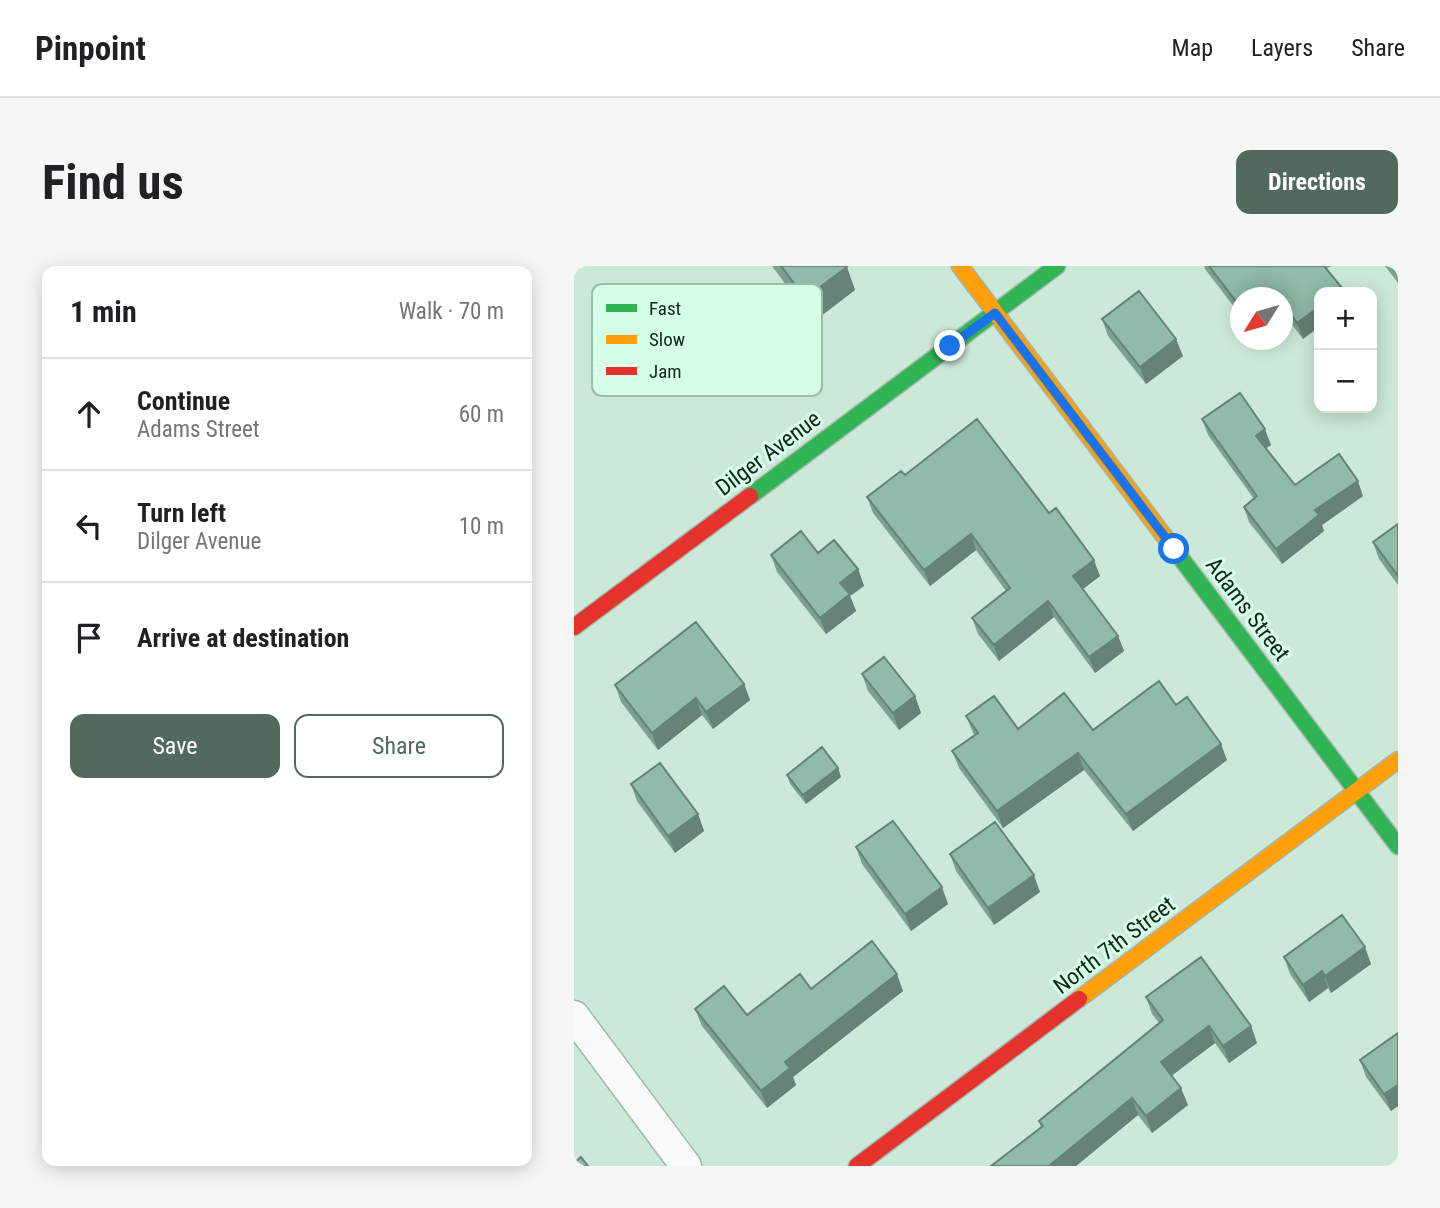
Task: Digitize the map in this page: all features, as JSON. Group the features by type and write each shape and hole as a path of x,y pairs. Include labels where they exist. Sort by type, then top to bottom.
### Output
{"street":[{"name":"Adams Street","path":"960,266 1398,846"},
{"name":"Dilger Avenue","path":"574,627 1057,266"},
{"name":"North 7th Street","path":"857,1166 1398,760"},
{"path":"574,1016 687,1166"}],"building":[{"path":"781,266 847,267 822,285 794,284"},
{"path":"1209,266 1324,266 1341,287 1314,287 1314,311 1297,323 1293,318 1293,287 1230,287 1230,294"},
{"path":"1139,291 1176,339 1140,367 1102,319"},
{"path":"1240,393 1265,429 1256,436 1295,485 1339,454 1358,481 1315,510 1319,515 1276,549 1244,507 1257,496 1202,419"},
{"path":"977,419 1049,513 1056,508 1094,560 1073,576 1118,636 1089,657 1048,601 994,645 972,618 1010,588 971,534 924,570 867,497 901,471 905,475"},
{"path":"1398,524 1398,576 1373,542"},
{"path":"801,531 818,553 834,540 858,569 840,583 850,594 820,618 771,555"},
{"path":"696,622 744,684 706,712 696,698 652,733 615,685"},
{"path":"884,657 915,696 893,713 862,674"},
{"path":"1159,681 1176,705 1187,697 1221,744 1126,814 1078,753 997,811 952,751 978,733 966,716 994,696 1018,729 1064,693 1093,730"},
{"path":"822,747 838,768 803,795 787,775"},
{"path":"660,763 698,814 668,836 631,784"},
{"path":"893,821 942,887 905,914 856,847"},
{"path":"995,822 1034,875 988,908 950,854"},
{"path":"1342,915 1365,947 1325,976 1322,971 1303,985 1284,957"},
{"path":"872,941 897,974 785,1062 790,1068 761,1091 695,1009 724,986 747,1015 800,974 811,989"},
{"path":"1201,957 1251,1026 1223,1046 1209,1026 1161,1062 1181,1088 1146,1116 1132,1098 1049,1166 991,1166 1043,1126 1039,1121 1163,1020 1146,997"},
{"path":"1398,1033 1398,1085 1384,1094 1360,1060"},
{"path":"581,1157 588,1166 574,1166 574,1163"}],"traffic: fast":[{"path":"750,496 1057,266"},
{"path":"1177,553 1398,846"}],"traffic: slow":[{"path":"960,266 1177,553"},
{"path":"1079,999 1398,760"}],"traffic: jam":[{"path":"574,627 750,496"},
{"path":"857,1166 1079,999"}],"route":[{"path":"950,346 995,313 1174,549"}]}
